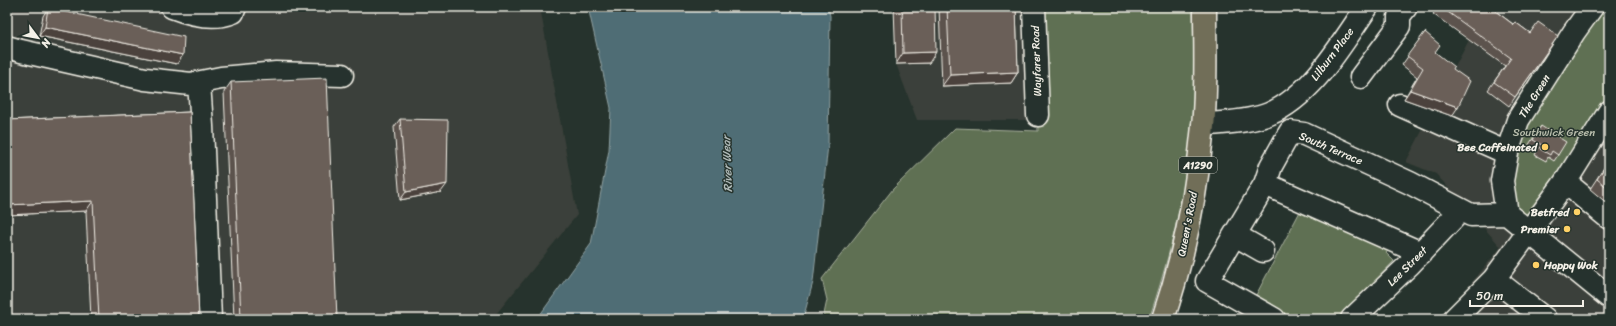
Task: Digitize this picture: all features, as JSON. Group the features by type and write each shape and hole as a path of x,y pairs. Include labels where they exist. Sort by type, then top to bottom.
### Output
{"main road":[{"name":"Queen's Road","path":"1163,319 1189,226 1203,125 1205,7"}],"street":[{"path":"172,7 210,16 227,15 233,12 235,7"},
{"name":"Wayfarer Road","path":"1034,7 1038,115"},
{"name":"Lilburn Place","path":"1203,125 1248,120 1270,113 1294,99 1318,76 1368,7"},
{"name":"The Green","path":"1507,214 1502,181 1507,153 1518,120 1574,32 1592,7"},
{"path":"1361,77 1399,26 1397,10"},
{"path":"7,46 21,51 145,79 191,84 221,78 276,73 342,75"},
{"path":"198,83 202,126 210,319"},
{"path":"1400,105 1507,153"},
{"path":"1454,319 1494,279 1565,182 1609,112"},
{"name":"South Terrace","path":"1274,319 1207,281 1265,184 1271,166 1290,132 1304,134 1311,137 1410,183 1471,216 1507,214"},
{"path":"1565,182 1609,218"},
{"path":"1265,184 1421,253"},
{"name":"Lee Street","path":"1352,319 1421,253 1460,210"},
{"path":"1507,214 1609,297"},
{"path":"1235,235 1263,251"},
{"path":"1494,279 1545,319"}],"shaded area":[{"path":"7,7 540,7 577,215 492,319 7,319"},
{"path":"894,7 1096,7 1079,120 917,120 896,64"},
{"path":"1486,7 1609,7 1609,319 1465,319 1464,292 1501,247 1436,174 1406,162"}],"green space":[{"path":"1034,7 1193,7 1193,94 1191,137 1188,159 1182,198 1174,233 1149,319 823,319 827,300 822,279 893,189 955,128 1038,131"},
{"name":"Southwick Green","path":"1592,7 1609,7 1609,112 1528,233 1507,214 1507,153"},
{"path":"1304,204 1394,245 1386,253 1394,261 1339,319 1295,319 1255,297"}],"water":[{"name":"River Wear","path":"588,7 828,7 830,16 828,145 813,282 803,319 537,319 591,244 609,150 611,108"}],"building":[{"path":"902,7 935,7 936,52 903,53"},
{"path":"947,7 1016,7 1018,72 950,75"},
{"path":"1441,7 1490,7 1514,25 1515,22 1530,33 1538,22 1558,36 1515,97 1494,82 1511,58"},
{"path":"48,8 184,37 183,55 45,27"},
{"path":"1425,32 1440,45 1435,52 1454,67 1453,69 1470,81 1458,107 1410,90 1423,68 1407,56"},
{"path":"327,78 337,319 241,319 231,82"},
{"path":"190,112 199,319 99,319 93,201 7,205 7,120"},
{"path":"400,119 448,120 447,184 406,192"},
{"path":"1541,126 1566,142 1558,155 1552,151 1550,155 1540,149 1542,145 1533,140"},
{"path":"1609,161 1609,189 1597,179"}],"place":[{"name":"Bee Caffeinated","path":"1545,147"},
{"name":"Betfred","path":"1577,212"},
{"name":"Premier","path":"1567,229"},
{"name":"Happy Wok","path":"1536,265"}]}
